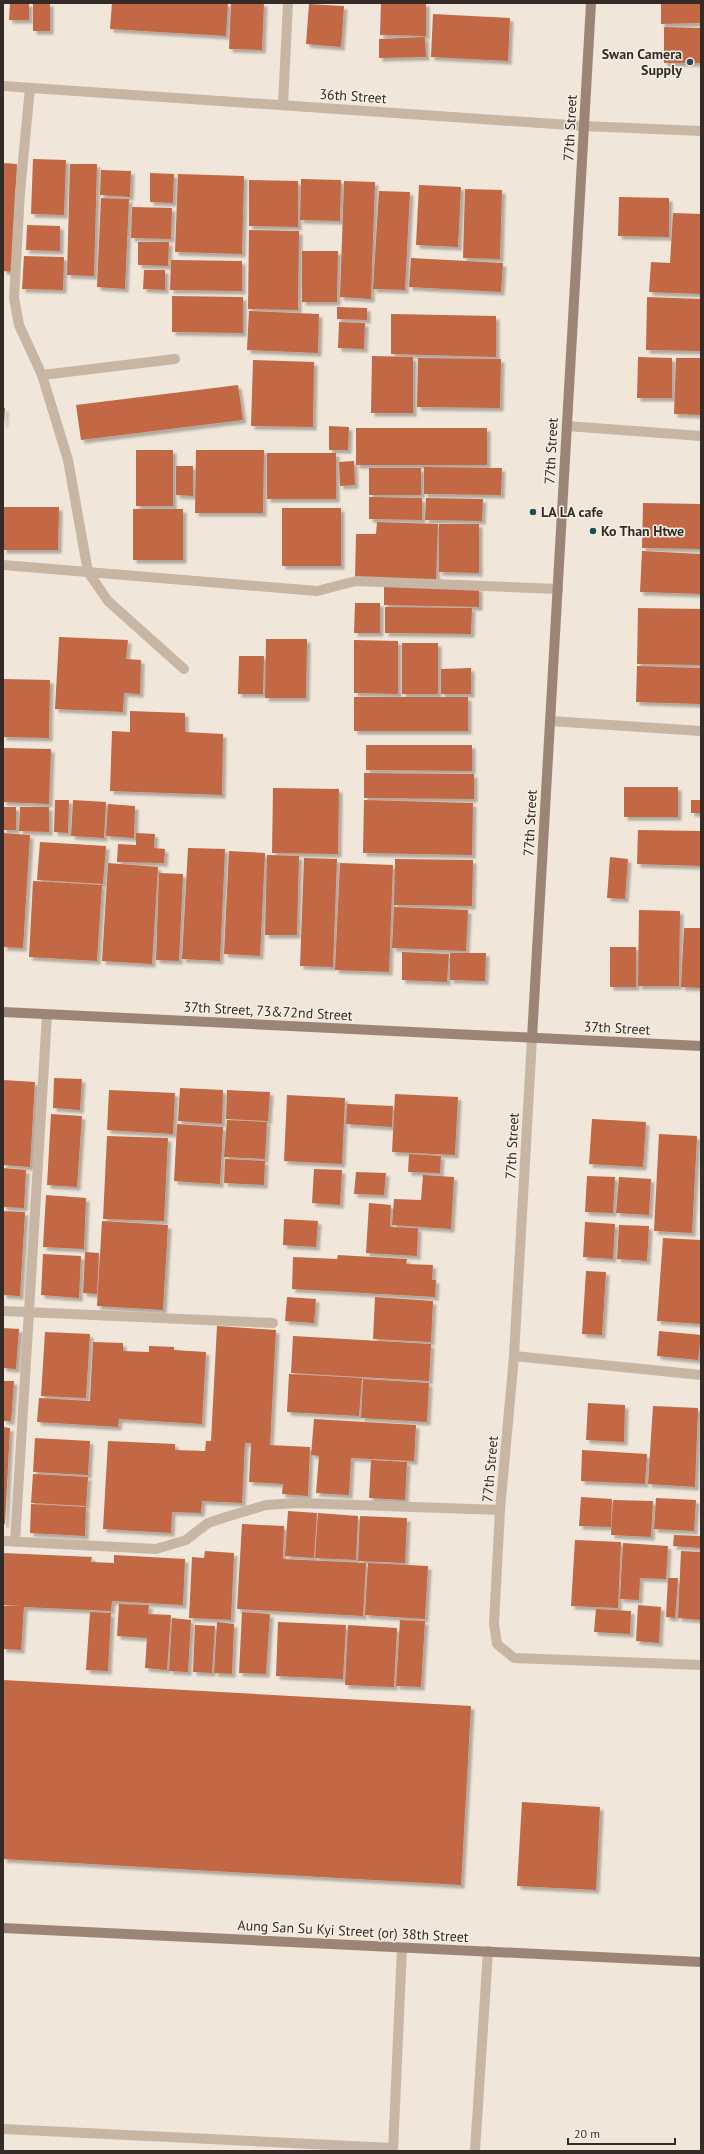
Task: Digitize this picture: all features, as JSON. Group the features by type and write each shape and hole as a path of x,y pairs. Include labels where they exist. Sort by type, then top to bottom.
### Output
{"street":[{"path":"283,105 288,3"},
{"name":"77th Street","path":"591,3 514,1356 500,1510 494,1624 497,1644 514,1658 701,1665"},
{"name":"36th Street","path":"3,86 584,126 701,131"},
{"path":"30,88 20,192 14,298 19,325 42,375 68,460 88,572 108,601 184,669"},
{"path":"42,375 175,360"},
{"path":"567,426 701,436"},
{"path":"3,565 317,591 356,581 558,589"},
{"path":"550,721 701,731"},
{"name":"37th Street, 73&72nd Street","path":"3,1012 532,1038"},
{"path":"15,1542 47,1015"},
{"name":"37th Street","path":"532,1038 701,1046"},
{"path":"3,1311 273,1323"},
{"path":"514,1356 701,1375"},
{"path":"3,1541 156,1549 186,1540 208,1523 266,1505 293,1503 500,1510"},
{"name":"Aung San Su Kyi Street (or) 38th Street","path":"3,1928 701,1962"},
{"path":"3,2129 394,2149 402,1948"},
{"path":"475,2151 488,1951"}],"building":[{"path":"10,3 29,3 29,20 9,20"},
{"path":"33,3 50,3 50,31 33,31"},
{"path":"112,3 228,3 226,36 110,29"},
{"path":"231,3 264,3 262,50 229,49"},
{"path":"381,3 426,3 426,36 380,35"},
{"path":"661,3 701,3 701,23 661,24"},
{"path":"309,4 344,6 341,47 306,44"},
{"path":"433,14 510,18 508,61 431,57"},
{"path":"664,27 701,28 701,63 664,63"},
{"path":"425,37 426,57 379,58 379,39"},
{"path":"33,159 66,160 64,215 31,214"},
{"path":"3,163 17,164 12,272 3,271"},
{"path":"70,164 97,164 94,276 67,275"},
{"path":"101,170 131,171 130,197 100,195"},
{"path":"150,173 174,174 173,203 150,202"},
{"path":"178,174 244,176 242,254 175,252"},
{"path":"301,179 341,180 340,221 300,220"},
{"path":"249,180 298,181 298,227 249,226"},
{"path":"344,181 375,182 371,299 340,297"},
{"path":"419,185 461,187 458,247 416,245"},
{"path":"465,189 502,190 500,259 463,258"},
{"path":"379,191 410,192 405,290 373,289"},
{"path":"619,197 669,198 669,237 618,236"},
{"path":"101,198 129,199 125,289 97,287"},
{"path":"132,207 172,208 171,239 131,238"},
{"path":"673,213 701,214 701,294 649,292 651,262 670,263"},
{"path":"27,225 60,226 60,251 26,250"},
{"path":"249,230 299,231 298,310 248,309"},
{"path":"138,242 169,242 168,266 138,265"},
{"path":"302,251 338,251 337,302 302,302"},
{"path":"24,256 64,257 63,290 22,289"},
{"path":"411,258 503,263 501,292 409,287"},
{"path":"171,260 242,261 242,291 170,290"},
{"path":"144,270 165,270 165,290 143,289"},
{"path":"172,296 243,297 243,333 172,332"},
{"path":"647,297 701,299 701,351 646,350"},
{"path":"337,307 367,308 367,320 337,319"},
{"path":"249,311 319,314 318,353 247,350"},
{"path":"391,314 496,316 496,357 391,354"},
{"path":"339,322 365,323 364,349 338,348"},
{"path":"372,356 413,357 413,413 371,413"},
{"path":"638,357 672,358 672,398 637,398"},
{"path":"418,358 501,359 500,408 417,407"},
{"path":"676,358 701,358 701,415 674,414"},
{"path":"253,360 314,362 313,427 251,426"},
{"path":"238,385 243,420 81,440 76,405"},
{"path":"3,408 5,408 4,424 3,424"},
{"path":"329,426 349,427 348,450 329,450"},
{"path":"356,428 487,428 487,465 356,465"},
{"path":"136,450 173,450 173,506 136,506"},
{"path":"196,450 264,450 263,513 195,513"},
{"path":"267,453 336,453 336,499 267,499"},
{"path":"354,461 355,485 340,486 339,462"},
{"path":"176,466 193,466 193,496 176,495"},
{"path":"424,467 502,468 501,495 424,494"},
{"path":"369,468 421,468 421,495 369,495"},
{"path":"369,497 422,498 422,520 369,519"},
{"path":"426,498 483,499 482,521 425,520"},
{"path":"643,503 701,504 701,549 642,548"},
{"path":"3,507 59,507 58,550 3,550"},
{"path":"282,508 341,508 341,566 282,566"},
{"path":"133,509 183,509 183,560 133,560"},
{"path":"377,522 438,524 436,580 355,578 356,534 376,534"},
{"path":"439,524 479,524 479,573 439,572"},
{"path":"642,551 701,554 701,594 640,592"},
{"path":"384,586 479,588 479,607 384,605"},
{"path":"355,603 380,603 380,633 354,633"},
{"path":"385,607 472,608 471,634 385,633"},
{"path":"638,608 701,609 701,665 637,664"},
{"path":"59,637 128,640 126,659 141,660 140,694 124,693 123,712 55,709"},
{"path":"266,639 307,639 306,698 265,698"},
{"path":"354,640 398,641 398,694 354,693"},
{"path":"402,643 438,643 438,694 402,694"},
{"path":"239,656 264,656 263,694 238,694"},
{"path":"637,666 701,668 700,704 636,702"},
{"path":"471,668 471,694 441,694 441,669"},
{"path":"3,679 50,680 49,738 3,737"},
{"path":"354,697 468,697 468,731 354,731"},
{"path":"130,711 185,713 185,732 223,734 222,795 110,791 112,731 130,732"},
{"path":"366,745 472,745 472,771 366,770"},
{"path":"3,748 51,749 49,804 3,802"},
{"path":"364,773 474,774 474,799 364,798"},
{"path":"624,787 678,787 678,817 624,817"},
{"path":"273,788 339,789 338,854 272,853"},
{"path":"55,800 69,800 68,833 54,832"},
{"path":"73,800 106,802 104,838 71,836"},
{"path":"364,800 473,803 472,855 363,853"},
{"path":"691,800 701,800 701,813 691,813"},
{"path":"108,804 135,806 134,838 106,836"},
{"path":"3,807 16,807 16,830 3,830"},
{"path":"20,807 49,807 49,832 19,831"},
{"path":"638,830 701,831 701,866 637,864"},
{"path":"3,833 30,835 23,948 3,947"},
{"path":"136,833 155,834 154,848 165,849 164,863 117,862 118,844 136,845"},
{"path":"40,842 106,846 103,884 37,880"},
{"path":"188,848 225,849 220,961 182,959"},
{"path":"229,851 265,853 260,956 224,954"},
{"path":"267,855 299,856 297,935 265,935"},
{"path":"610,857 628,859 625,899 607,898"},
{"path":"304,858 337,859 333,967 300,966"},
{"path":"395,859 473,860 472,906 394,905"},
{"path":"108,863 158,867 152,964 102,961"},
{"path":"340,863 393,865 389,972 335,970"},
{"path":"159,873 183,874 179,961 156,960"},
{"path":"33,881 102,885 97,961 29,957"},
{"path":"394,907 468,910 466,951 392,948"},
{"path":"639,910 680,911 679,986 638,986"},
{"path":"684,928 701,928 701,988 681,987"},
{"path":"610,947 636,947 636,987 610,987"},
{"path":"402,952 449,954 447,982 402,980"},
{"path":"450,953 486,953 485,981 450,980"},
{"path":"54,1078 82,1079 80,1110 53,1108"},
{"path":"3,1080 35,1082 30,1167 3,1165"},
{"path":"180,1088 223,1090 222,1124 178,1121"},
{"path":"109,1090 175,1093 173,1134 107,1130"},
{"path":"227,1090 270,1092 268,1121 226,1119"},
{"path":"395,1094 458,1097 455,1155 392,1152"},
{"path":"287,1095 345,1098 342,1164 284,1161"},
{"path":"347,1104 393,1106 392,1127 346,1124"},
{"path":"51,1114 82,1116 77,1187 47,1185"},
{"path":"592,1119 646,1122 643,1167 589,1164"},
{"path":"227,1120 267,1122 265,1159 224,1157"},
{"path":"177,1124 223,1127 220,1184 174,1181"},
{"path":"659,1134 697,1136 692,1233 654,1231"},
{"path":"107,1136 168,1138 164,1221 103,1219"},
{"path":"409,1154 441,1156 440,1173 408,1172"},
{"path":"225,1159 265,1161 264,1185 224,1183"},
{"path":"3,1168 26,1170 24,1208 3,1207"},
{"path":"314,1169 342,1170 340,1205 312,1203"},
{"path":"356,1172 386,1173 384,1195 354,1194"},
{"path":"423,1175 454,1177 451,1229 392,1225 394,1199 421,1200"},
{"path":"587,1176 615,1177 613,1213 585,1212"},
{"path":"619,1177 651,1179 649,1215 616,1213"},
{"path":"46,1195 86,1198 84,1249 43,1247"},
{"path":"369,1203 391,1205 390,1227 418,1228 417,1256 366,1253"},
{"path":"3,1211 25,1212 20,1296 3,1295"},
{"path":"284,1219 318,1221 316,1247 283,1245"},
{"path":"102,1221 168,1225 163,1310 97,1306"},
{"path":"585,1222 615,1224 613,1259 583,1257"},
{"path":"619,1225 649,1226 647,1261 617,1259"},
{"path":"663,1238 701,1240 701,1324 657,1321"},
{"path":"85,1252 99,1253 97,1294 83,1293"},
{"path":"43,1254 81,1256 79,1298 41,1295"},
{"path":"338,1255 407,1259 406,1264 433,1265 432,1280 436,1280 435,1297 292,1289 293,1257 337,1259"},
{"path":"586,1271 606,1272 602,1335 582,1334"},
{"path":"287,1297 316,1299 314,1323 285,1321"},
{"path":"375,1297 433,1301 431,1342 373,1339"},
{"path":"217,1326 276,1330 270,1445 310,1447 308,1496 282,1494 283,1484 249,1482 251,1443 245,1443 242,1503 202,1501 201,1513 172,1512 171,1533 103,1529 108,1441 175,1444 175,1450 205,1451 206,1441 211,1441"},
{"path":"3,1328 19,1329 16,1369 3,1368"},
{"path":"659,1331 701,1335 698,1360 657,1356"},
{"path":"45,1332 90,1334 86,1398 41,1396"},
{"path":"293,1336 431,1344 429,1381 291,1373"},
{"path":"93,1342 123,1343 123,1351 149,1352 149,1346 174,1347 174,1350 206,1352 202,1424 119,1419 118,1427 37,1422 39,1398 90,1401"},
{"path":"289,1374 362,1378 359,1416 287,1412"},
{"path":"363,1379 429,1383 427,1422 361,1418"},
{"path":"3,1381 14,1381 11,1421 3,1421"},
{"path":"588,1403 625,1405 624,1442 586,1440"},
{"path":"653,1406 698,1408 695,1487 648,1484"},
{"path":"314,1419 416,1425 414,1461 351,1458 349,1495 316,1493 319,1456 311,1455"},
{"path":"3,1427 10,1428 5,1524 3,1524"},
{"path":"35,1438 90,1441 88,1475 33,1472"},
{"path":"582,1450 647,1454 645,1484 581,1481"},
{"path":"371,1460 407,1462 405,1500 369,1498"},
{"path":"33,1474 88,1477 86,1506 31,1503"},
{"path":"581,1497 612,1499 611,1527 579,1526"},
{"path":"656,1498 696,1500 694,1531 654,1529"},
{"path":"613,1500 653,1501 651,1537 611,1535"},
{"path":"31,1504 86,1507 85,1536 30,1533"},
{"path":"288,1511 317,1513 314,1558 285,1556"},
{"path":"318,1513 358,1516 356,1560 315,1558"},
{"path":"360,1516 407,1518 405,1563 358,1561"},
{"path":"242,1524 284,1526 283,1559 366,1563 363,1616 237,1609"},
{"path":"674,1535 701,1536 701,1548 673,1546"},
{"path":"575,1540 621,1542 618,1608 571,1606"},
{"path":"623,1543 668,1546 666,1579 640,1578 639,1600 620,1599"},
{"path":"205,1551 234,1553 231,1620 189,1618 192,1557 204,1558"},
{"path":"681,1551 701,1552 701,1620 678,1618"},
{"path":"3,1553 92,1557 91,1562 114,1563 114,1555 185,1559 183,1605 112,1601 111,1611 24,1607 21,1650 3,1649 3,1606 22,1606 3,1605"},
{"path":"368,1563 428,1566 425,1619 365,1615"},
{"path":"668,1578 678,1578 675,1618 666,1617"},
{"path":"119,1604 149,1605 148,1614 171,1615 167,1670 145,1668 147,1638 117,1636"},
{"path":"638,1605 661,1607 659,1643 636,1641"},
{"path":"596,1609 631,1611 630,1634 594,1632"},
{"path":"90,1612 111,1613 108,1671 86,1670"},
{"path":"242,1612 270,1614 266,1674 239,1673"},
{"path":"172,1618 191,1620 188,1672 169,1671"},
{"path":"400,1620 425,1621 421,1687 396,1686"},
{"path":"217,1622 234,1624 232,1674 214,1673"},
{"path":"278,1622 346,1625 343,1679 276,1676"},
{"path":"195,1625 215,1626 212,1673 193,1672"},
{"path":"348,1625 397,1628 394,1687 345,1685"},
{"path":"3,1680 471,1706 461,1885 3,1859"},
{"path":"522,1802 600,1807 596,1890 517,1886"}],"place":[{"name":"Swan Camera Supply","path":"690,62"},
{"name":"LA LA cafe","path":"533,512"},
{"name":"Ko Than Htwe","path":"593,531"}]}
